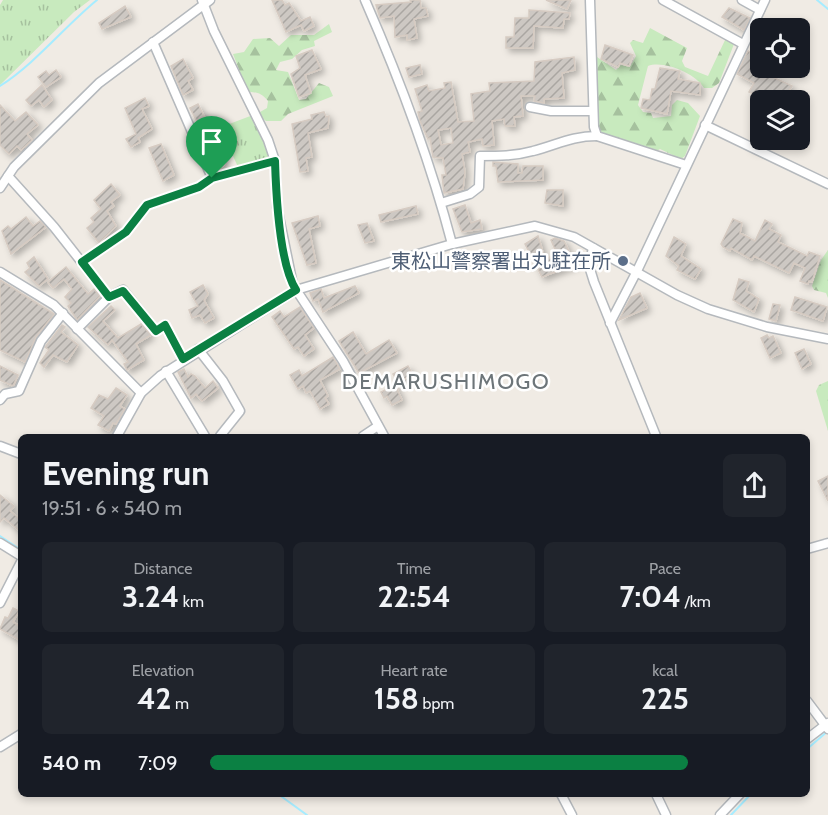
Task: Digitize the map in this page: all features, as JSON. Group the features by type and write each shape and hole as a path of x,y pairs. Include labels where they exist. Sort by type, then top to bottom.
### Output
{"street":[{"path":"365,0 405,95 441,202 452,244"},
{"path":"590,0 593,111 597,136"},
{"path":"663,0 743,44"},
{"path":"742,0 760,10"},
{"path":"610,323 637,271 765,0"},
{"path":"0,188 14,166 99,84 205,1 214,31 268,140 275,161 278,217 296,290 343,361 383,434"},
{"path":"153,42 212,178"},
{"path":"530,107 551,111 593,111"},
{"path":"705,125 828,184"},
{"path":"441,202 470,194 479,187 480,156 521,154 577,136 597,136 686,165"},
{"path":"82,262 126,232 147,205 199,187 212,178 275,161"},
{"path":"8,176 109,297"},
{"path":"118,434 141,393 166,371 296,290 452,244 535,226 574,237 677,295 730,316 767,327 828,339"},
{"path":"593,248 589,266 655,434"},
{"path":"0,272 63,313 141,393"},
{"path":"77,329 109,297 123,291 156,331 165,325 183,359"},
{"path":"0,400 5,394 19,391 41,341 63,313"},
{"path":"198,350 223,381 240,411 222,434"},
{"path":"166,371 204,434"},
{"path":"366,434 378,426"},
{"path":"0,446 18,453"},
{"path":"0,543 18,554"},
{"path":"810,548 828,543"},
{"path":"0,603 18,568"},
{"path":"810,705 827,726 810,737"},
{"path":"0,747 18,736"},
{"path":"563,797 572,815"},
{"path":"658,797 666,815"},
{"path":"720,815 737,797"}],"green space":[{"path":"3,0 90,0 74,12 0,85 0,5"},
{"path":"329,24 332,32 314,41 315,46 302,50 292,59 280,62 276,70 288,72 299,100 306,99 319,83 329,87 333,96 288,114 281,121 266,121 261,117 260,112 267,108 268,101 265,97 253,92 241,91 236,86 241,75 233,54 244,52 253,39 270,38 279,46 291,35 314,35"},
{"path":"650,28 687,48 682,61 685,67 708,76 726,38 734,44 719,83 712,88 704,88 687,73 671,67 648,66 638,105 643,112 651,113 653,118 671,116 672,105 677,100 688,103 700,116 685,156 681,159 660,149 653,153 598,134 597,57 616,70 621,65 630,67 636,56 630,43 633,40 643,43"},
{"path":"253,115 270,157 238,167 228,145 208,152 200,135"},
{"path":"828,250 828,298 826,293 814,290 812,286 821,260"},
{"path":"828,381 828,431 816,391 819,385"}],"building":[{"path":"272,0 282,0 285,5 289,3 301,21 310,17 314,26 304,31 301,25 286,32"},
{"path":"410,0 420,0 421,8 426,8 428,16 414,19 417,38 407,40 407,35 395,37 394,16 380,18 376,5 411,2"},
{"path":"546,0 571,0 567,9"},
{"path":"125,6 131,17 102,29 99,23"},
{"path":"729,8 750,18 744,30 722,17"},
{"path":"529,10 570,13 569,19 564,19 563,28 534,26 533,48 506,48 506,37 514,37 515,18 529,18"},
{"path":"605,45 633,55 629,66 620,63 618,67 601,59"},
{"path":"312,50 321,69 305,75 311,93 299,97 291,74 300,68 296,56"},
{"path":"748,51 750,52 750,78 775,78 792,86 789,90 750,90 754,83 737,74"},
{"path":"574,57 575,70 562,73 564,98 544,99 544,103 534,101 535,96 521,96 523,116 514,117 515,126 505,126 504,119 492,121 494,145 483,146 482,139 468,142 470,152 462,154 465,172 463,189 444,193 442,175 446,175 443,158 433,157 430,138 428,139 420,121 418,112 422,111 415,89 427,85 429,91 445,88 444,83 451,82 458,122 474,121 471,94 490,91 489,83 534,81 535,62","holes":["451,128 453,143 441,145 438,130"]},
{"path":"183,59 193,78 188,81 193,90 183,95 171,66"},
{"path":"420,65 422,74 409,77 406,68"},
{"path":"660,68 680,71 678,79 700,83 700,95 671,91 667,114 641,108 643,99 650,100"},
{"path":"56,70 61,77 46,87 38,77 46,71 49,75"},
{"path":"42,85 52,100 44,107 39,100 31,106 26,100"},
{"path":"145,98 149,106 142,109 152,129 138,138 140,142 131,147 126,139 136,134 125,108"},
{"path":"198,104 207,122 211,120 214,128 203,133 190,108"},
{"path":"0,105 15,121 26,112 38,125 27,134 32,140 21,150 17,146 9,154 0,145"},
{"path":"324,112 326,117 329,116 328,128 308,133 312,157 306,158 308,171 300,172 292,124 312,119 311,115"},
{"path":"161,144 174,175 163,181 149,148"},
{"path":"218,150 225,162 218,169 211,154"},
{"path":"493,162 518,164 518,173 522,173 523,166 543,166 543,180 498,182 496,166 493,166"},
{"path":"111,184 120,195 111,202 114,206 107,211 116,226 99,243 87,228 94,222 91,218 101,209 94,200"},
{"path":"547,190 563,190 563,206 545,203"},
{"path":"465,205 471,223 480,220 482,229 462,232 453,209"},
{"path":"416,206 418,214 381,222 379,215"},
{"path":"318,216 320,226 309,229 316,263 307,265 292,223"},
{"path":"26,217 33,226 40,221 46,227 11,254 2,231 8,226 11,229"},
{"path":"733,219 742,223 740,233 755,241 765,220 772,224 769,229 781,235 778,242 807,256 809,252 820,256 812,282 809,281 808,284 800,281 805,268 794,263 789,273 754,256 752,260 731,248 730,251 723,247 721,244"},
{"path":"367,223 374,241 365,243 358,225"},
{"path":"538,236 545,259 557,254 551,240 555,238 564,241 575,264 542,277 525,244"},
{"path":"674,237 686,244 681,256 701,269 695,279 677,270 679,266 666,256"},
{"path":"34,257 48,279 39,286 25,272 30,268 27,263"},
{"path":"66,267 88,294 94,289 100,296 77,320 68,306 71,303 65,297 72,289 64,279 53,288 48,282"},
{"path":"739,279 749,282 746,291 759,299 754,312 733,300"},
{"path":"0,280 54,314 36,337 25,362 0,350"},
{"path":"203,285 208,294 204,300 214,318 205,323 200,315 192,318 189,310 198,306 190,292"},
{"path":"355,286 359,293 323,312 318,299 313,301 310,293 321,289 324,298"},
{"path":"640,293 647,308 619,320 631,297"},
{"path":"795,297 827,307 823,321 791,310"},
{"path":"773,304 780,305 776,321 769,319"},
{"path":"111,306 115,310 103,321 118,338 141,324 151,335 136,344 144,360 127,370 124,364 128,362 112,340 108,345 88,327"},
{"path":"300,307 314,328 305,335 314,349 304,356 298,347 294,349 272,317 280,311 284,317"},
{"path":"62,325 65,327 61,332 78,345 67,362 53,355 44,367 40,363 49,350 45,347"},
{"path":"353,332 366,354 389,340 397,353 359,373 339,341"},
{"path":"767,335 769,338 773,336 781,353 770,358 761,338"},
{"path":"804,349 811,364 802,369 795,353"},
{"path":"333,357 340,369 320,380 328,396 325,398 329,404 320,409 310,391 306,393 303,386 298,389 290,375 299,370 302,376"},
{"path":"0,366 18,375 13,386 0,380"},
{"path":"408,366 413,375 398,382 393,374"},
{"path":"184,369 188,377 191,374 195,376 205,388 213,381 218,388 202,401 196,394 191,398 178,372"},
{"path":"395,385 402,400 392,405 387,396 384,398 381,392"},
{"path":"116,388 127,395 120,406 125,409 109,431 98,425 104,416 91,408 99,395 108,399"},
{"path":"828,476 828,501 818,481"},
{"path":"0,495 14,506 10,511 18,518 18,530 4,518 0,522"},
{"path":"13,608 18,610 13,622 18,625 18,639 0,629 5,617 8,618"}],"waterway":[{"path":"0,86 26,67 97,0"},
{"path":"817,0 828,9"},
{"path":"0,536 18,548"},
{"path":"810,746 828,731"},
{"path":"282,797 307,815"},
{"path":"731,815 748,797"}],"place":[{"name":"東松山警察署出丸駐在所","path":"623,261"}],"district":[{"name":"DEMARUSHIMOGO","path":"446,381"}],"route":[{"path":"275,161 277,207 284,249 296,290 183,359 165,325 156,331 123,291 109,297 82,262 126,232 147,205 199,187 212,178 275,161"}]}
